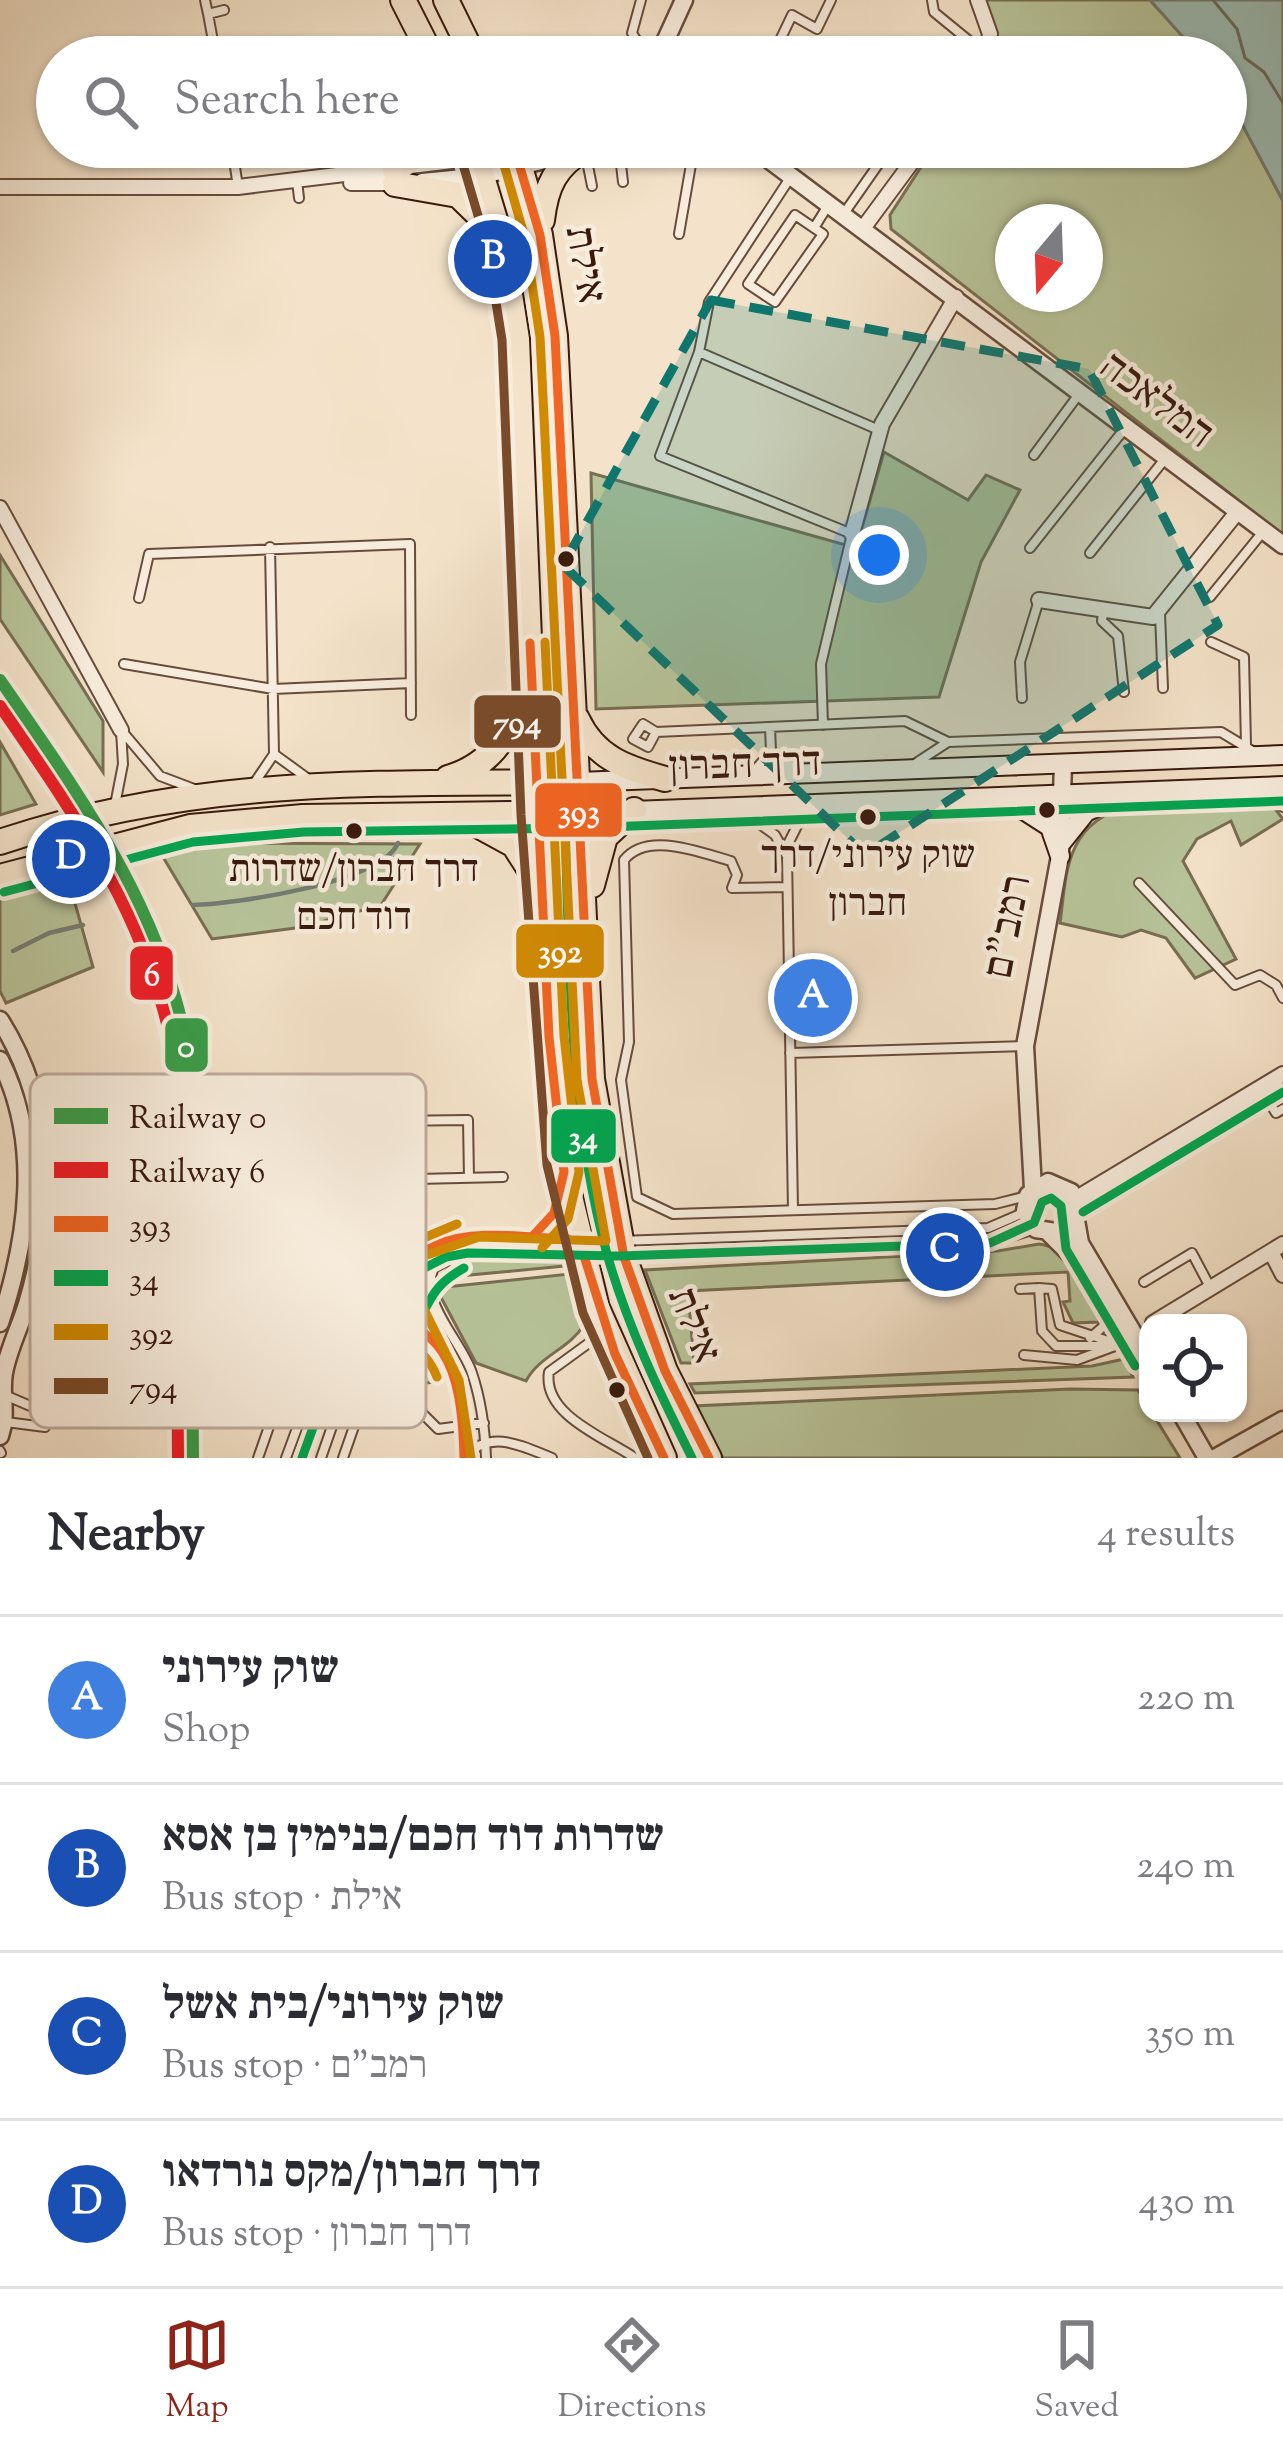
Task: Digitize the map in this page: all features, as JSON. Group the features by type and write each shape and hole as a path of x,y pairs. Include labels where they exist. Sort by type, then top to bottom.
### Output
{"highway":[{"path":"403,0 421,36"},
{"path":"446,0 464,36"},
{"path":"395,177 406,168"},
{"name":"אילת","path":"480,168 502,243 517,339 536,814 552,1078 563,1172 599,1312 664,1458"},
{"name":"אילת","path":"520,168 540,235 555,336 592,1078 622,1249 665,1371 709,1458"},
{"path":"540,235 551,181 559,168"},
{"path":"395,177 458,194 489,222 502,243"},
{"path":"430,783 470,771 501,745 531,667"},
{"path":"572,694 587,741 623,766 665,778"},
{"name":"דרך חברון","path":"0,842 114,810 204,792 317,784 578,782"},
{"path":"585,916 605,837 634,810"},
{"name":"דרך חברון","path":"0,877 190,826 303,817 579,813"},
{"path":"451,816 481,824 514,845 543,893"}],"main road":[{"name":"דרך חברון","path":"578,782 1063,764 1253,751 1283,755"},
{"name":"דרך חברון","path":"579,813 1276,786"},
{"path":"1061,849 1086,812 1127,791"},
{"path":"1000,796 1039,815 1061,849"}],"street":[{"path":"978,0 990,36"},
{"path":"671,36 691,2"},
{"path":"678,36 691,2"},
{"path":"6,192 107,194 238,187 395,177 439,168"},
{"name":"המלאכה","path":"785,168 1283,545"},
{"path":"864,227 908,168"},
{"path":"852,534 880,430 956,297"},
{"path":"0,508 121,730"},
{"path":"1039,600 1160,614 1238,511"},
{"name":"רמב\"ם","path":"1029,1198 1025,1046 1061,849 1063,764"},
{"path":"0,1021 30,1086"},
{"path":"0,1060 21,1125 27,1185 26,1223 0,1323"},
{"path":"1075,1199 1283,1074"},
{"name":"רמב\"ם","path":"1025,1105 1033,1136 1057,1183"},
{"path":"1075,1199 1057,1183 1029,1198 1043,1231 1108,1300 1139,1323"},
{"path":"1075,1199 1073,1220 1080,1243 1139,1320"},
{"path":"1043,1231 1073,1220"},
{"path":"1168,1314 1277,1248 1283,1275"},
{"path":"2,1429 7,1396 2,1368 30,1285"},
{"path":"1186,1422 1211,1458 1283,1420"}],"lane":[{"path":"205,0 212,36"},
{"path":"634,36 641,0"},
{"path":"782,36 792,15 817,29 831,0"},
{"path":"932,0 934,12 962,36"},
{"path":"208,14 224,10"},
{"path":"235,168 238,187"},
{"path":"588,168 592,186"},
{"path":"621,168 623,182"},
{"path":"679,234 690,168"},
{"path":"814,228 874,168"},
{"path":"788,170 709,302 699,352 660,456 852,534 821,664 823,725"},
{"path":"298,181 299,198"},
{"path":"796,215 814,228 823,234 776,302 748,284 796,215"},
{"path":"699,352 880,430"},
{"path":"1034,455 1081,392"},
{"path":"1030,548 1126,426"},
{"path":"1090,553 1166,456"},
{"path":"1210,597 1264,530"},
{"path":"139,598 149,554 410,544 411,715"},
{"path":"251,788 274,754 270,547"},
{"path":"1022,698 1021,662 1039,600"},
{"path":"1103,610 1102,621 1118,636 1124,692"},
{"path":"1160,614 1163,688"},
{"path":"1211,642 1244,657 1253,751"},
{"path":"124,664 273,688 411,683"},
{"path":"656,732 905,721 948,742 1221,732 1253,751"},
{"path":"748,775 771,752 770,727"},
{"path":"121,730 160,776 204,792"},
{"path":"114,810 123,764 121,730"},
{"path":"906,770 948,742"},
{"path":"771,752 806,773"},
{"path":"274,754 317,784"},
{"path":"1276,786 1283,807"},
{"path":"784,851 807,813 825,803"},
{"path":"726,806 767,828 784,851 793,1210"},
{"path":"787,887 732,887 737,875 730,861 658,843 631,850 620,876 629,1042 621,1080 633,1181 646,1205 673,1214 995,1204 1029,1198"},
{"path":"1138,883 1235,985 1260,975 1276,985 1283,998"},
{"path":"790,1053 1025,1046"},
{"path":"1260,1088 1276,1113 1283,1109"},
{"path":"426,1121 468,1120 469,1178"},
{"path":"531,1238 554,1214 563,1172"},
{"path":"426,1179 502,1178"},
{"path":"426,1254 456,1239 531,1238 582,1248 622,1249 988,1228 1029,1198"},
{"path":"426,1277 437,1264 470,1252 990,1243 1043,1231"},
{"path":"1144,1282 1192,1253 1211,1288"},
{"path":"437,1264 429,1287 473,1375 486,1458"},
{"path":"1040,1288 1042,1331 1056,1346 1073,1350 1115,1342 1139,1331"},
{"path":"1020,1289 1052,1289 1060,1325 1115,1342"},
{"path":"1090,1338 1105,1325 1108,1300"},
{"path":"599,1312 593,1340 549,1372 550,1391 574,1419 635,1458"},
{"path":"1024,1354 1095,1357 1139,1331"},
{"path":"426,1333 440,1344 465,1458"},
{"path":"7,1396 30,1406"},
{"path":"426,1417 438,1429 484,1423"},
{"path":"258,1458 269,1428"},
{"path":"286,1458 297,1428"},
{"path":"301,1458 312,1428"},
{"path":"320,1458 330,1428"},
{"path":"343,1458 353,1428"},
{"path":"465,1458 485,1441 500,1440 552,1458"}],"highlighted area":[{"path":"711,300 1089,369 1218,625 865,855 563,565"}],"green space":[{"path":"983,0 1150,0 1182,36 995,36"},
{"path":"1247,133 1283,201 1283,535 997,312 1103,312 1103,204 995,204 995,310 891,229 890,215 920,168 1247,168"},
{"path":"884,452 968,500 986,475 1020,490 981,562 939,697 596,709 591,473 856,548"},
{"path":"0,555 103,721 103,772 0,619"},
{"path":"0,742 36,804 0,815"},
{"path":"1265,796 1283,819 1241,845 1231,821 1197,839 1183,861 1236,959 1195,978 1166,938 1141,930 1122,937 1060,923 1070,859 1094,823 1138,803"},
{"path":"198,843 420,844 381,905 303,927 212,939 160,852"},
{"path":"67,875 93,967 6,1003 0,991 0,898"},
{"path":"1039,1244 1061,1254 1082,1274 1097,1299 1100,1322 1073,1323 1063,1302 1070,1301 1068,1272 688,1291 694,1363 681,1363 645,1270 998,1251"},
{"path":"460,1258 562,1261 565,1266 438,1278"},
{"path":"569,1274 584,1325 526,1381 476,1363 436,1288"},
{"path":"426,1353 433,1364 436,1382 426,1383"},
{"path":"1124,1359 1133,1377 695,1393 690,1384 1092,1366"},
{"path":"1138,1390 1139,1422 1158,1422 1180,1458 723,1458 694,1406"}],"water":[{"path":"1150,0 1283,0 1283,201 1247,133 1247,36 1182,36"}],"waterway":[{"path":"193,905 240,901 336,880 386,857 398,843"},
{"path":"13,951 49,933 83,925"}],"rail line":[{"name":"0","path":"0,680 90,815 141,907 178,1007 190,1074"},
{"name":"6","path":"0,706 84,832 130,919 164,1012 175,1074"},
{"name":"6","path":"178,1428 178,1458"},
{"name":"0","path":"193,1428 193,1458"}],"transit line":[{"name":"794","path":"464,168 487,246 502,340 521,815 547,1165 583,1313 648,1458"},
{"name":"392","path":"426,1255 479,1237 606,1241 577,1080 540,337 525,238 505,168"},
{"name":"393","path":"520,168 540,235 555,336 592,1079 624,1257 665,1371 709,1458"},
{"name":"392","path":"542,1248 568,1219 579,1172 564,1036 545,642"},
{"name":"393","path":"530,643 549,1037 564,1172 554,1213 531,1238"},
{"name":"34","path":"564,795 572,1026 594,1198 624,1307 692,1458"},
{"name":"34","path":"4,892 193,842 304,832 580,828 1283,801"},
{"name":"34","path":"1083,1212 1283,1092"},
{"name":"34","path":"426,1267 468,1253 620,1256 990,1243 1034,1223 1042,1202 1051,1198 1061,1206 1066,1249 1135,1366"},
{"name":"392","path":"426,1237 457,1224"},
{"name":"393","path":"426,1251 484,1235 568,1239"},
{"name":"393","path":"584,1256 615,1354 664,1458"},
{"name":"34","path":"426,1307 442,1283 464,1268"},
{"name":"392","path":"426,1313 459,1380 471,1458"},
{"name":"393","path":"426,1335 449,1363 455,1382 464,1458"},
{"name":"392","path":"426,1359 437,1377"},
{"name":"34","path":"302,1458 313,1428"}],"place":[{"name":"שדרות דוד חכם/בנימין בן אסא","path":"493,259"},
{"name":"שוק עירוני/דרך חברון","path":"868,817"},
{"name":"דרך חברון/שדרות דוד חכם","path":"354,831"},
{"name":"דרך חברון/מקס נורדאו","path":"71,859"},
{"name":"שוק עירוני","path":"813,998"},
{"name":"שוק עירוני/בית אשל","path":"945,1252"}]}
